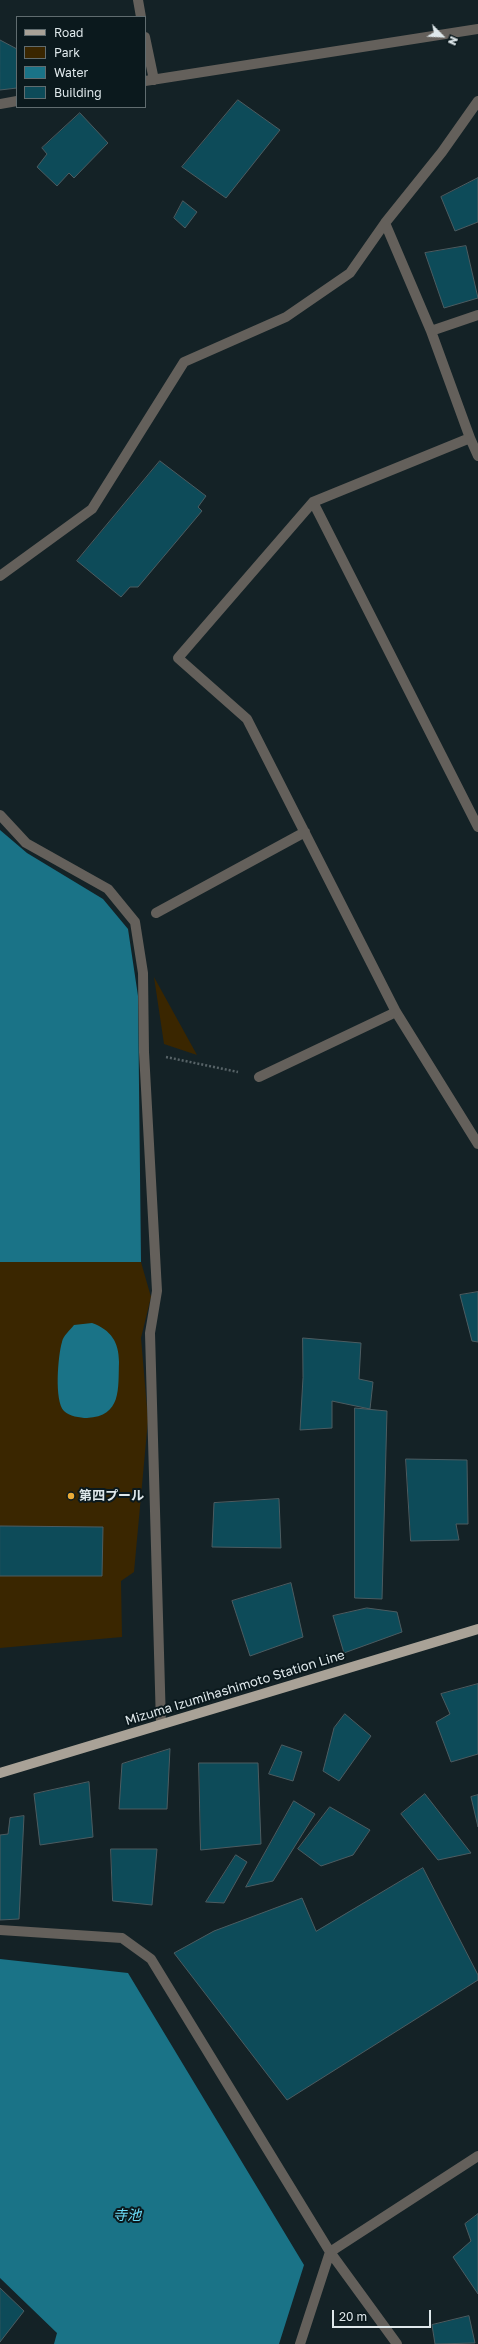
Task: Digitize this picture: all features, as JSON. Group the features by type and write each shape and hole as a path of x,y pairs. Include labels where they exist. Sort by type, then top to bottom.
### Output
{"main road":[{"name":"Mizuma Izumihashimoto Station Line","path":"0,1773 478,1629"}],"street":[{"path":"138,0 141,16"},
{"path":"146,46 150,81 478,29"},
{"path":"0,104 16,101"},
{"path":"0,576 92,509 184,362 293,313 350,273 385,223 442,152 478,101"},
{"path":"385,223 431,331 478,456"},
{"path":"431,331 478,315"},
{"path":"470,438 313,502 178,658 247,719 396,1012 478,1144"},
{"path":"313,502 478,826"},
{"path":"0,815 26,843 108,889 134,922 143,973 144,1052 157,1291 150,1333 161,1724"},
{"path":"156,913 304,832"},
{"path":"260,1077 396,1012"},
{"path":"0,1930 122,1938 151,1959 330,2252 397,2344"},
{"path":"300,2344 330,2252 478,2156"}],"path":[{"path":"144,1052 260,1077"}],"green space":[{"path":"154,977 197,1055 164,1044"},
{"name":"第四プール","path":"0,1262 141,1262 151,1297 141,1338 148,1420 134,1572 121,1581 122,1637 0,1648"}],"water":[{"path":"0,830 27,853 103,899 128,929 138,996 141,1262 0,1262"},
{"path":"92,1323 109,1333 117,1348 119,1355 118,1391 112,1407 107,1412 98,1416 81,1418 66,1413 61,1406 58,1388 59,1357 65,1335 74,1325"},
{"name":"寺池","path":"0,1959 128,1973 304,2265 279,2344 54,2344 57,2333 0,2278"}],"building":[{"path":"0,40 16,48 16,88 0,90"},
{"path":"238,100 280,130 226,198 182,167"},
{"path":"80,113 108,143 74,178 69,173 57,186 37,167 47,154 42,148"},
{"path":"478,178 478,222 455,231 441,197"},
{"path":"183,201 197,212 185,228 174,218"},
{"path":"466,246 478,298 444,308 425,253"},
{"path":"160,461 206,496 198,507 202,511 138,587 130,587 121,597 77,561"},
{"path":"478,1292 478,1342 472,1341 460,1295"},
{"path":"303,1338 361,1343 359,1379 373,1382 370,1409 332,1401 332,1428 300,1430 303,1378"},
{"path":"355,1408 387,1411 382,1599 355,1598"},
{"path":"406,1459 467,1460 468,1524 456,1524 459,1540 411,1541"},
{"path":"279,1499 281,1548 212,1547 214,1503"},
{"path":"0,1526 103,1527 102,1576 0,1576"},
{"path":"291,1583 303,1637 250,1656 232,1601"},
{"path":"367,1608 397,1612 402,1632 344,1653 333,1616"},
{"path":"478,1684 478,1754 451,1762 436,1722 450,1714 441,1694"},
{"path":"345,1714 371,1736 339,1781 323,1771 334,1728"},
{"path":"282,1745 302,1752 293,1781 269,1774"},
{"path":"170,1749 167,1809 119,1809 122,1764"},
{"path":"199,1763 258,1763 261,1844 201,1850"},
{"path":"89,1782 93,1837 40,1845 34,1794"},
{"path":"425,1794 471,1853 438,1860 401,1814"},
{"path":"478,1795 478,1827 471,1797"},
{"path":"294,1801 315,1814 273,1881 246,1887"},
{"path":"330,1807 370,1830 353,1855 321,1866 298,1849"},
{"path":"24,1816 19,1919 0,1920 0,1835 8,1834 10,1818"},
{"path":"111,1849 157,1849 152,1905 113,1901"},
{"path":"236,1855 247,1862 224,1903 206,1902"},
{"path":"423,1868 478,1975 478,1980 287,2100 174,1953 214,1931 302,1898 316,1931"},
{"path":"478,2214 478,2294 453,2257 471,2241 465,2224"},
{"path":"0,2288 24,2311 0,2342"},
{"path":"469,2316 475,2343 435,2344 432,2325"}],"place":[{"name":"第四プール","path":"71,1496"}]}
